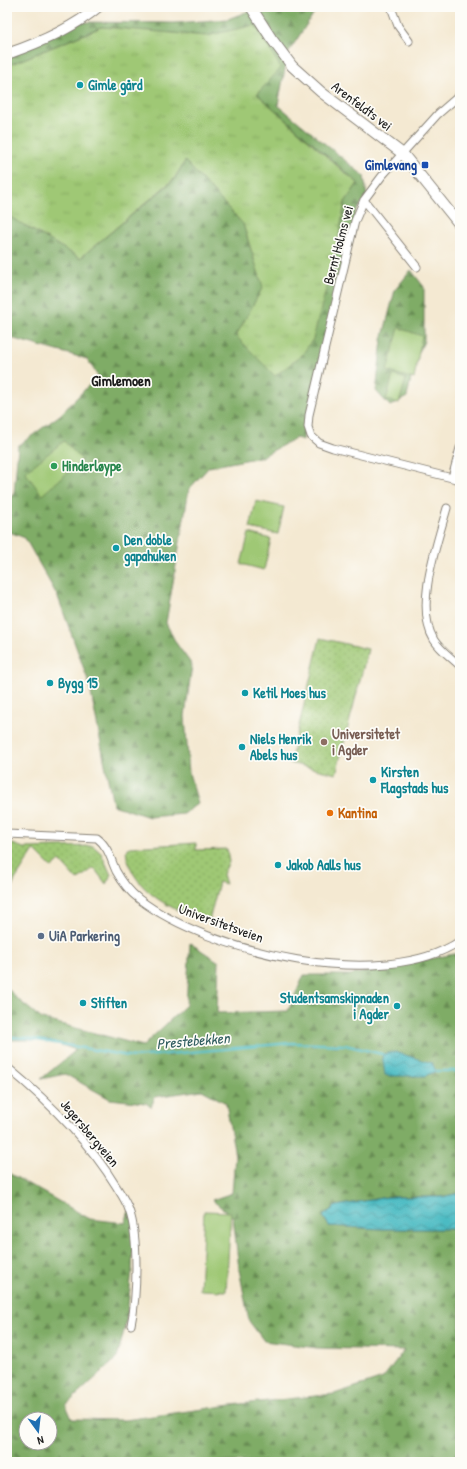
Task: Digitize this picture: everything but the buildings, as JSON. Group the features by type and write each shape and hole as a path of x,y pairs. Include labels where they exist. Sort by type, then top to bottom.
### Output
{"street":[{"path":"7,54 59,32 86,17 98,7"},
{"name":"Arenfeldts vei","path":"252,7 267,33 292,66 321,92 403,154 460,225"},
{"path":"391,7 398,26 409,41"},
{"name":"Bernt Holms vei","path":"452,478 333,448 319,443 311,436 308,427 309,415 355,221 364,200 382,176 438,114 460,95"},
{"path":"364,200 417,267"},
{"path":"460,448 452,478 460,480"},
{"path":"447,508 428,582 425,602 426,615 431,633 440,648 460,666"},
{"name":"Universitetsveien","path":"7,834 96,838 105,846 124,884 138,898 154,910 173,921 216,938 256,951 324,963 372,965 394,964 426,956 460,941"},
{"name":"Jegersbergveien","path":"7,1067 44,1100 91,1150 106,1170 128,1206 134,1234 136,1292 131,1325"}],"green space":[{"path":"259,7 318,7 288,53 278,105 364,176 367,196 356,211 303,440 296,438 261,457 209,467 189,489 166,623 176,643 192,665 185,716 189,773 198,803 184,814 149,817 113,805 89,683 58,597 25,538 7,531 9,512 7,502 14,493 18,446 60,415 98,376 87,359 7,337 7,215 80,258 174,180 185,161 243,224 263,287 236,336 330,275 337,247 345,202 358,183 257,94 255,26 206,36 101,27 7,66 7,50 82,22 174,23 228,19"},
{"path":"255,25 281,68 257,94 358,183 345,202 337,247 313,339 302,355 275,376 236,336 263,287 243,224 185,161 174,179 80,258 7,215 7,66 102,27 206,36"},
{"path":"411,270 424,287 424,341 414,364 407,397 390,406 376,391 382,340 395,290"},
{"path":"399,328 422,336 414,379 387,371"},
{"path":"393,375 406,379 399,403 386,400"},
{"name":"Hinderløype","path":"64,441 82,460 42,495 25,472"},
{"path":"256,501 284,507 278,534 250,528"},
{"path":"249,533 271,539 264,570 241,564"},
{"path":"320,638 368,649 336,774 290,763"},
{"path":"7,842 24,848 93,846 101,853 111,875 106,884 94,868 77,880 60,861 52,868 34,850 15,880 7,902"},
{"path":"196,843 196,850 227,849 229,862 223,874 226,884 219,882 209,921 169,906 146,889 130,866 126,852 129,847"},
{"path":"190,943 219,962 217,1013 288,1011 304,975 350,975 460,954 460,1193 441,1197 387,1197 336,1206 323,1216 329,1226 382,1229 460,1229 460,1462 7,1462 7,1172 90,1219 125,1223 129,1211 134,1216 132,1271 126,1323 117,1358 66,1405 72,1419 125,1420 231,1405 334,1394 383,1378 404,1350 317,1348 264,1341 249,1321 239,1269 233,1217 212,1200 232,1193 235,1156 226,1103 202,1090 155,1097 151,1107 146,1103 110,1099 65,1074 41,1079 76,1050 47,1040 7,1040 7,987 15,997 42,1019 143,1046 186,1005"},
{"path":"204,1211 231,1212 226,1291 200,1290"}],"water":[{"path":"395,1052 432,1063 436,1071 425,1076 385,1075 382,1054"},
{"path":"460,1193 460,1229 382,1229 329,1226 323,1216 336,1206 387,1197 441,1197"}],"waterway":[{"name":"Prestebekken","path":"7,1037 26,1038 134,1057 291,1043 345,1045 382,1054"},
{"name":"Prestebekken","path":"436,1071 460,1071"}],"place":[{"name":"Gimle gård","path":"80,85"},
{"name":"Gimlevang","path":"425,165"},
{"name":"Hinderløype","path":"54,466"},
{"name":"Den doble gapahuken","path":"116,548"},
{"name":"Bygg 15","path":"50,683"},
{"name":"Ketil Moes hus","path":"245,693"},
{"name":"Universitetet i Agder","path":"324,742"},
{"name":"Niels Henrik Abels hus","path":"242,747"},
{"name":"Kirsten Flagstads hus","path":"373,780"},
{"name":"Kantina","path":"330,813"},
{"name":"Jakob Aalls hus","path":"278,865"},
{"name":"UiA Parkering","path":"41,936"},
{"name":"Stiften","path":"83,1003"},
{"name":"Studentsamskipnaden i Agder","path":"397,1006"}],"district":[{"name":"Gimlemoen","path":"121,381"}]}
